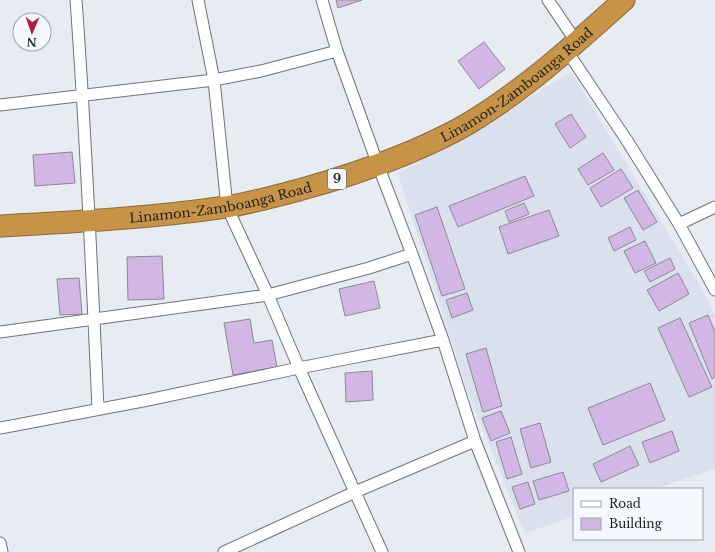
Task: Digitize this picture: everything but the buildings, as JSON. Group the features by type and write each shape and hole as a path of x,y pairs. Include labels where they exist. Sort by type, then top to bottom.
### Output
{"highway":[{"name":"Linamon-Zamboanga Road","path":"0,226 90,222 227,207 269,198 338,179 378,166 422,147 473,121 519,90 572,47 624,0"}],"street":[{"path":"76,0 90,222 98,409"},
{"path":"198,0 214,80 227,207 268,295 299,368 382,552"},
{"path":"322,0 337,51 443,340 475,441 519,552"},
{"path":"548,0 572,47 626,139 679,224 715,290"},
{"path":"0,106 214,80 261,71 337,51"},
{"path":"679,224 715,207"},
{"path":"0,332 268,295 369,268 412,254"},
{"path":"0,428 148,400 299,368 443,340"},
{"path":"224,552 355,492 475,441"},
{"path":"0,543 2,552"}],"shaded area":[{"path":"571,72 702,289 715,316 715,469 658,488 573,488 573,516 525,533 469,396 398,174"}]}
